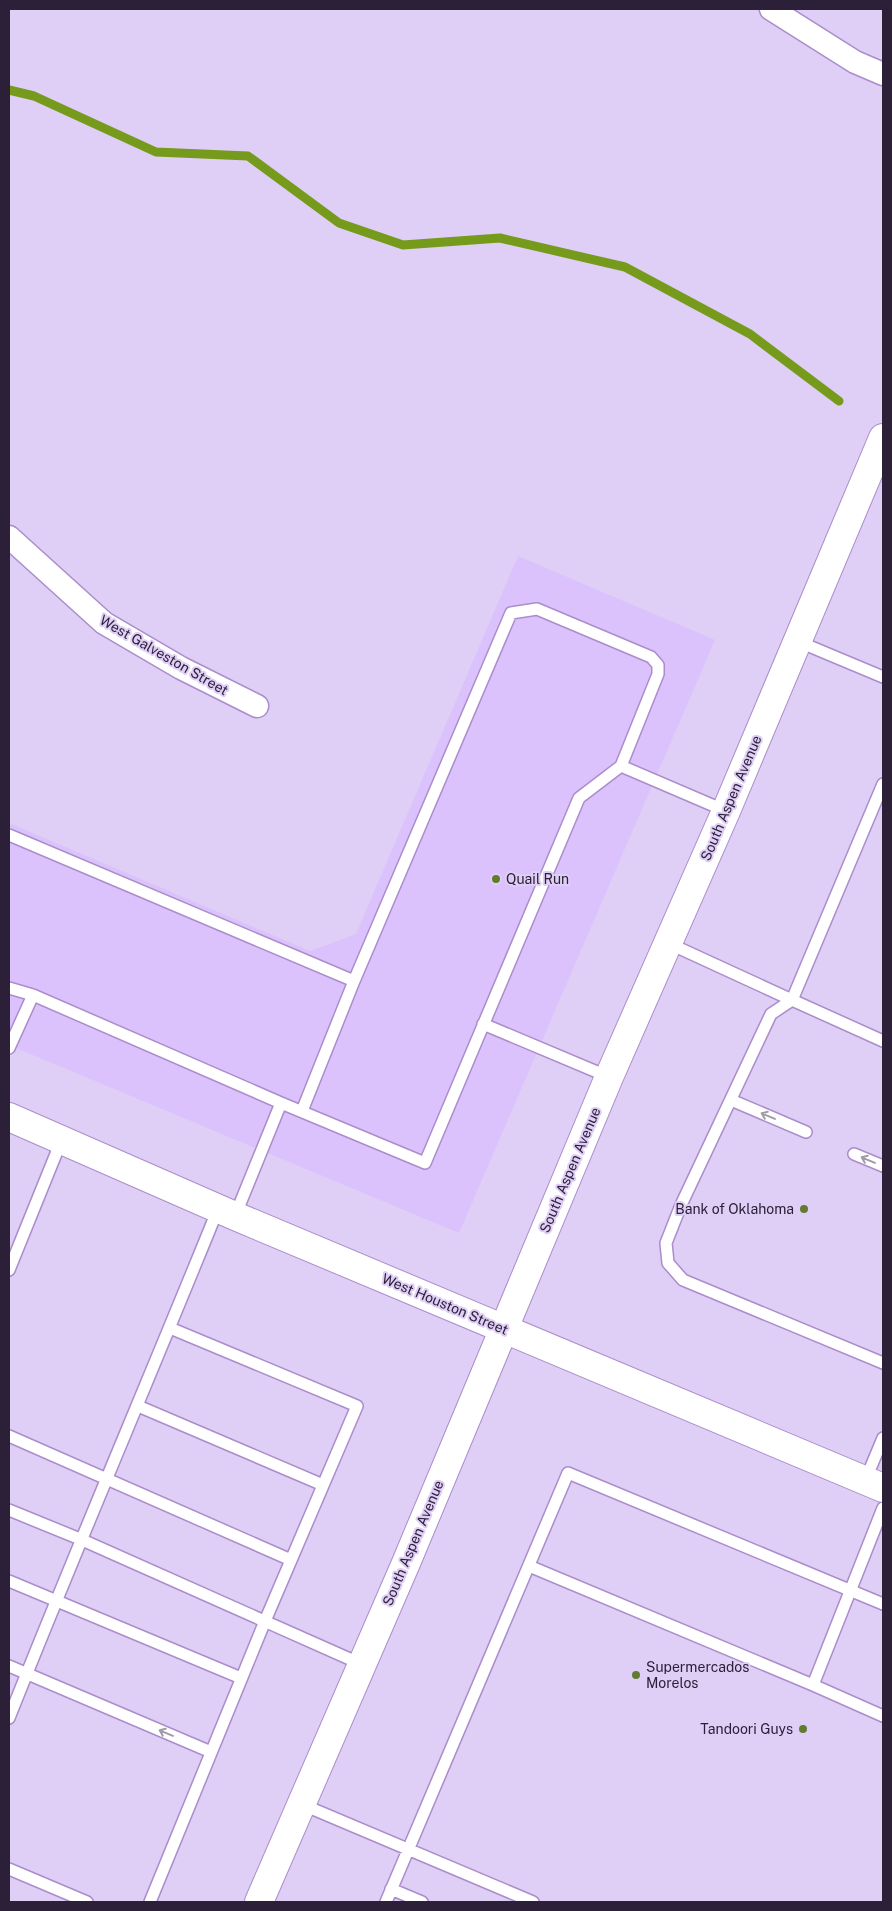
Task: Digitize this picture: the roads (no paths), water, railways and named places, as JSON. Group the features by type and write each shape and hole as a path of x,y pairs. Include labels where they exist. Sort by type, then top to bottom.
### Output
{"main road":[{"name":"South Aspen Avenue","path":"259,1902 504,1329 609,1077 726,811 883,438"},
{"name":"West Houston Street","path":"9,1117 227,1212 874,1484"}],"street":[{"path":"771,9 855,62 883,74"},
{"name":"West Galveston Street","path":"9,537 104,623 181,668 257,706"}],"lane":[{"path":"9,988 33,995 281,1103 426,1163 579,798 620,766 658,674 658,664 651,657 537,609 511,613 354,981 302,1111"},
{"path":"797,642 883,678"},
{"path":"620,766 726,811"},
{"path":"883,784 792,1000 771,1014 681,1205 666,1243 668,1263 683,1280 883,1363"},
{"path":"9,835 354,981"},
{"path":"668,943 883,1041"},
{"path":"9,1048 33,995"},
{"path":"483,1024 609,1077"},
{"path":"731,1100 806,1132"},
{"path":"9,1718 80,1540 170,1328 281,1103"},
{"path":"9,1270 13,1249 62,1140"},
{"path":"854,1154 883,1166"},
{"path":"150,1902 241,1678 357,1406 170,1328"},
{"path":"138,1406 323,1485"},
{"path":"9,1436 291,1560"},
{"path":"874,1484 883,1438"},
{"path":"386,1902 568,1473 883,1604"},
{"path":"813,1685 883,1508"},
{"path":"9,1510 361,1664"},
{"path":"529,1566 883,1716"},
{"path":"9,1582 241,1678"},
{"path":"9,1666 211,1752"},
{"path":"301,1804 534,1902"},
{"path":"9,1869 87,1902"},
{"path":"391,1889 422,1902"}],"waterway":[{"path":"9,90 34,96 156,152 248,156 339,223 403,245 500,238 625,267 750,334 839,401"}],"place":[{"name":"Quail Run","path":"496,879"},
{"name":"Bank of Oklahoma","path":"804,1209"},
{"name":"Supermercados Morelos","path":"636,1675"},
{"name":"Tandoori Guys","path":"803,1729"}]}
